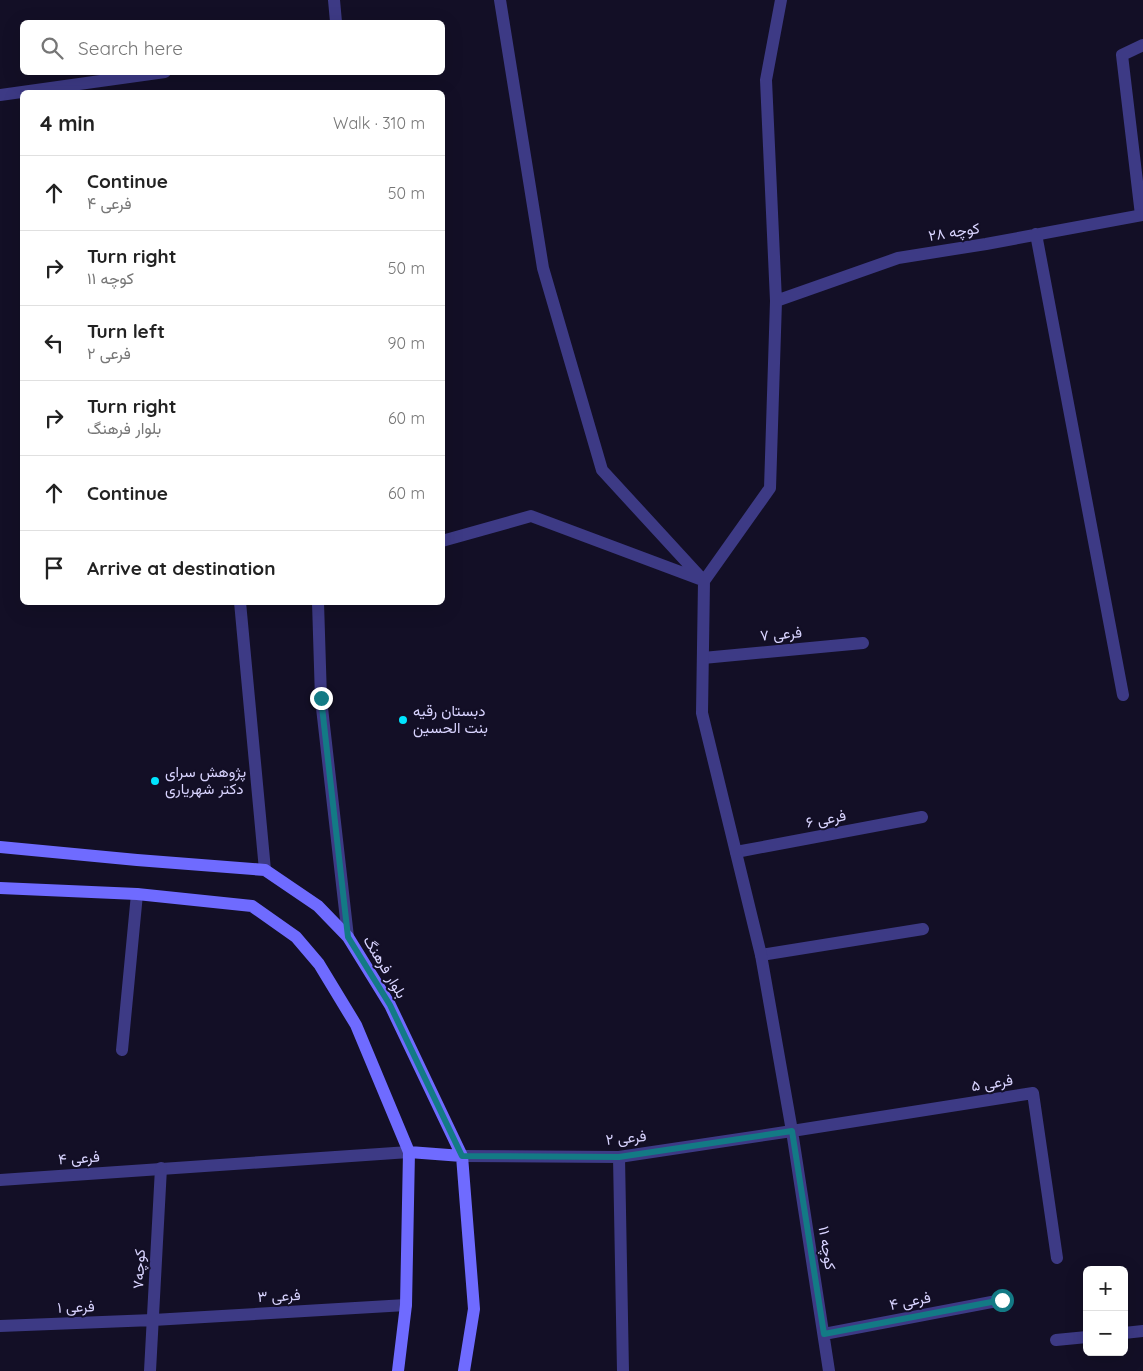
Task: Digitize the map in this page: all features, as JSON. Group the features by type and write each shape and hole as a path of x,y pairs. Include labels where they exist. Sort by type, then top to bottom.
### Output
{"street":[{"path":"334,0 336,20"},
{"path":"500,0 544,268 602,470 704,581"},
{"path":"704,581 770,488 776,301 766,80 781,0"},
{"path":"1142,215 1122,55 1143,45"},
{"path":"36,90 143,75"},
{"path":"0,95 20,92"},
{"name":"کوچه ۲۸","path":"776,301 898,258 1142,215"},
{"path":"1036,234 1123,695"},
{"path":"445,540 531,516 704,581"},
{"name":"کوچه ۱۱","path":"704,581 702,713 761,955 792,1131 829,1371"},
{"path":"240,605 265,870"},
{"path":"318,605 321,698 348,937"},
{"name":"فرعی ۷","path":"703,658 863,643"},
{"name":"فرعی ۶","path":"736,852 922,817"},
{"name":"بلوار فرهنگ","path":"0,847 265,870 318,906 348,937 390,1005 462,1156 474,1309 464,1371"},
{"path":"0,888 137,894 252,906 296,937 319,964 356,1025 409,1152 406,1306 398,1371"},
{"path":"122,1050 137,894"},
{"path":"761,955 923,929"},
{"name":"فرعی ۵","path":"792,1131 1033,1093 1056,1258"},
{"name":"فرعی ۲","path":"462,1156 619,1157 792,1131"},
{"path":"161,1168 409,1152 462,1156"},
{"path":"619,1157 623,1371"},
{"name":"فرعی ۴","path":"0,1180 161,1168"},
{"name":"کوچه۷","path":"150,1371 161,1168"},
{"name":"فرعی ۴","path":"824,1334 1002,1300"},
{"name":"فرعی ۳","path":"153,1320 406,1306"},
{"name":"فرعی ۱","path":"0,1326 153,1320"},
{"path":"1128,1333 1143,1331"},
{"path":"1056,1340 1083,1337"}],"place":[{"name":"دبستان رقیه بنت الحسین","path":"403,720"},
{"name":"پژوهش سرای دکتر شهریاری","path":"155,781"}],"route":[{"path":"321,698 348,937 390,1005 462,1156 619,1157 792,1131 824,1334 1002,1300"}]}
